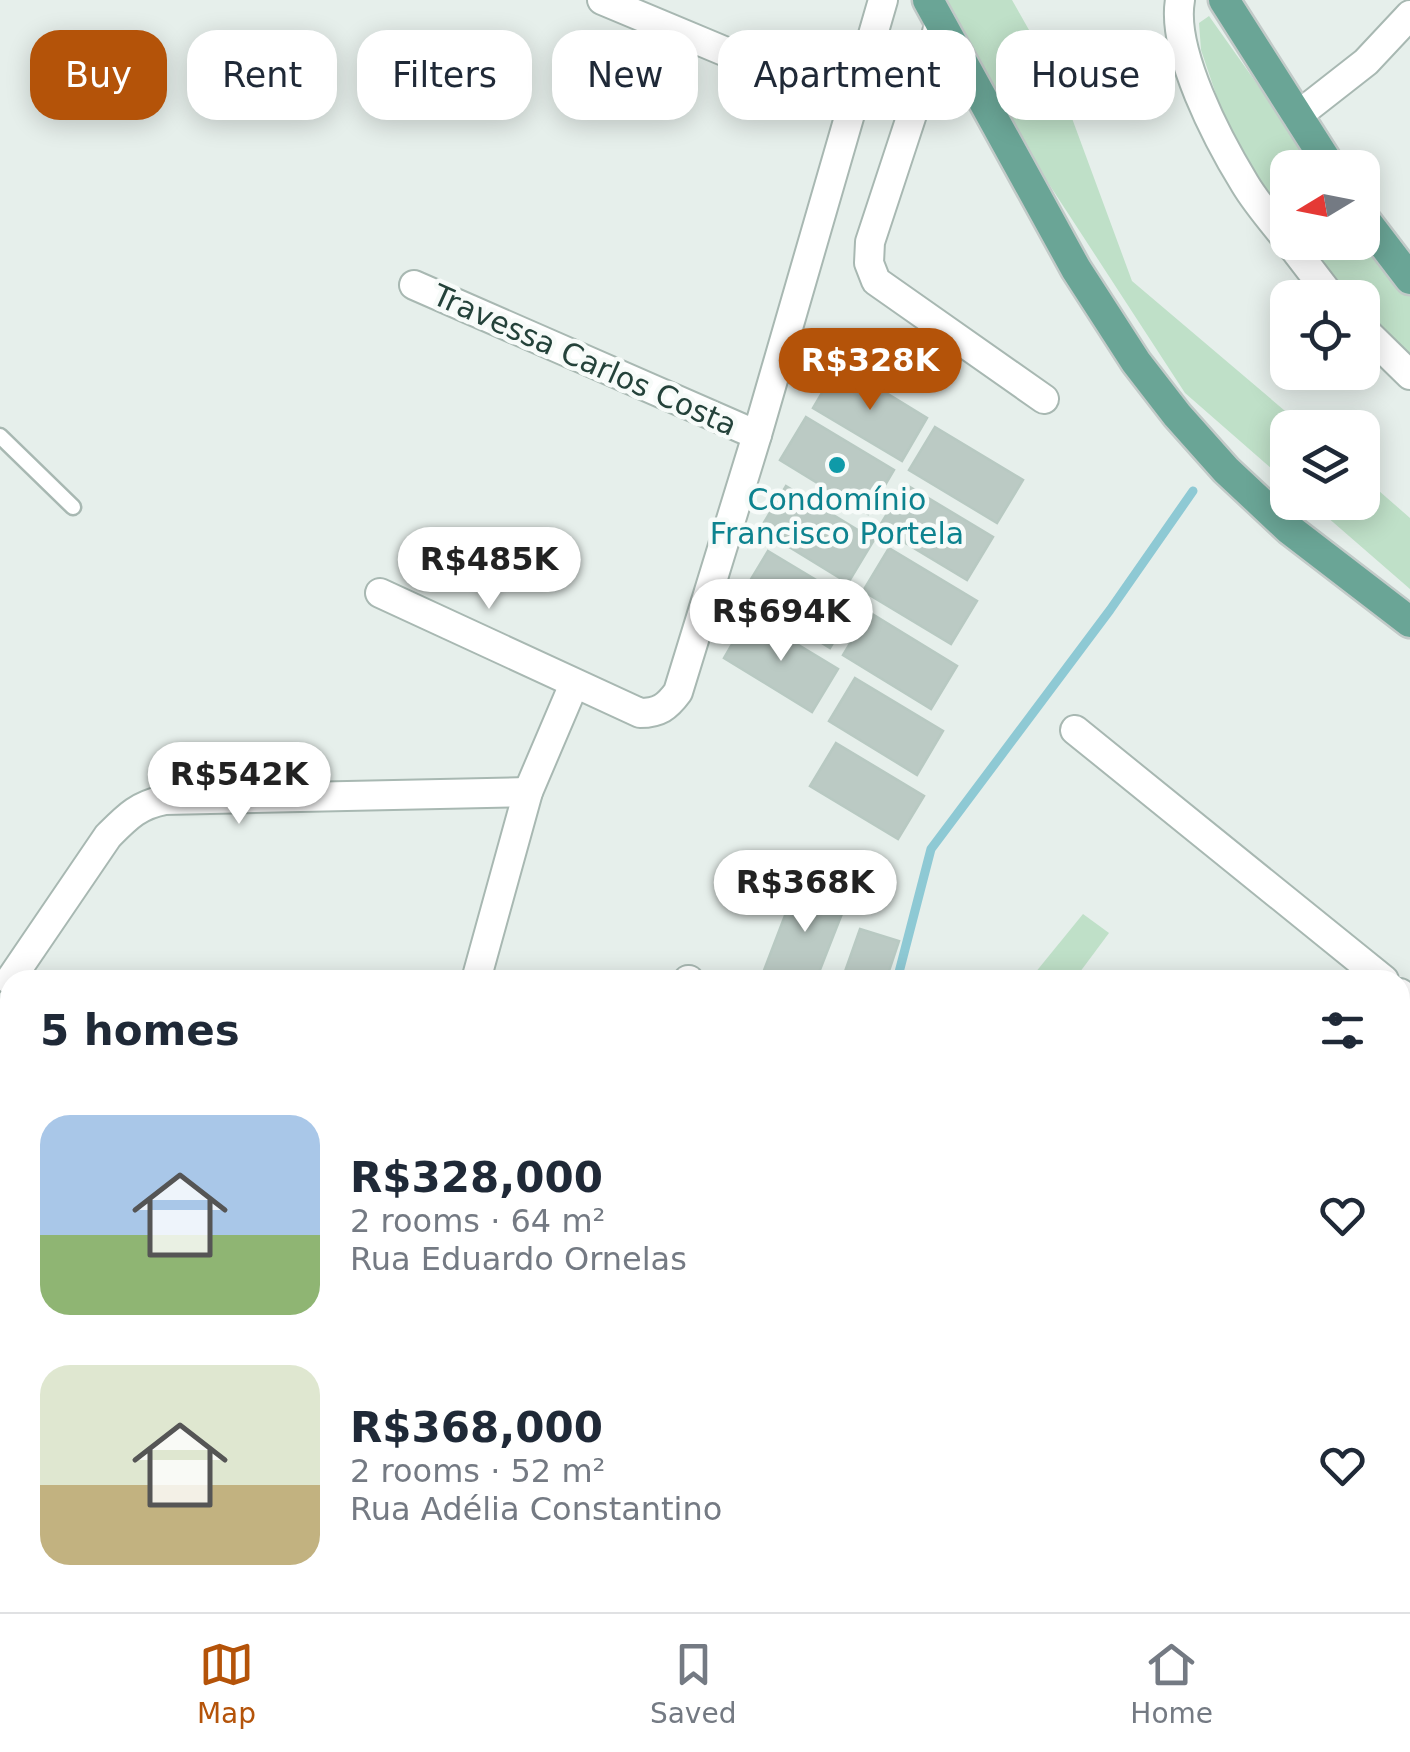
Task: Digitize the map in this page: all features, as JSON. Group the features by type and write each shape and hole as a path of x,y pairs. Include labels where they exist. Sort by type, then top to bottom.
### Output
{"main road":[{"path":"1224,0 1319,150"},
{"path":"934,11 1076,269 1136,362 1177,416 1226,470 1290,529 1410,622"},
{"path":"1380,235 1406,263"}],"street":[{"path":"602,0 718,49"},
{"path":"874,30 883,0"},
{"path":"1180,0 1183,47 1202,100 1246,186 1270,218"},
{"path":"934,11 922,87 870,242 869,263 876,281 1044,399"},
{"path":"1297,116 1366,62 1410,15"},
{"path":"380,593 640,713 655,713 668,706 678,692 849,120"},
{"path":"1302,260 1318,280"},
{"name":"Travessa Carlos Costa","path":"414,286 757,435"},
{"path":"1380,346 1410,375"},
{"path":"479,970 528,792 574,684"},
{"path":"1074,730 1372,970"},
{"path":"17,970 108,836 146,804 165,800 528,792"}],"lane":[{"path":"0,436 73,507"}],"green space":[{"path":"937,0 1012,0 1029,30 996,30 996,101 976,67 976,30 954,30"},
{"path":"1209,16 1304,150 1270,150 1270,202 1227,127 1201,50 1199,23"},
{"path":"1007,120 1073,120 1132,281 1284,410 1270,410 1270,467 1185,393"},
{"path":"1380,254 1410,291 1410,360 1380,330 1380,280 1334,280 1317,260 1380,260"},
{"path":"1380,492 1410,518 1410,589 1331,520 1380,520"},
{"path":"1083,914 1109,933 1081,970 1037,970"}],"building":[{"path":"839,364 927,418 902,461 813,408"},
{"name":"Condomínio Francisco Portela","path":"806,417 894,470 868,514 780,460"},
{"path":"935,427 1023,480 997,523 909,470"},
{"path":"905,484 993,537 967,580 879,527"},
{"path":"786,486 874,540 848,583 760,529"},
{"path":"889,548 977,601 951,644 863,591"},
{"path":"768,551 856,604 830,648 742,594"},
{"path":"869,612 957,666 931,709 843,655"},
{"path":"749,615 838,669 812,712 724,658"},
{"path":"855,678 943,731 917,775 829,721"},
{"path":"836,743 924,796 898,839 810,786"},
{"path":"799,879 847,901 820,970 764,970"},
{"path":"860,929 899,941 889,970 846,970"}],"waterway":[{"path":"900,970 931,849 1110,610 1193,491"}],"place":[{"name":"Condomínio Francisco Portela","path":"837,465"}]}
